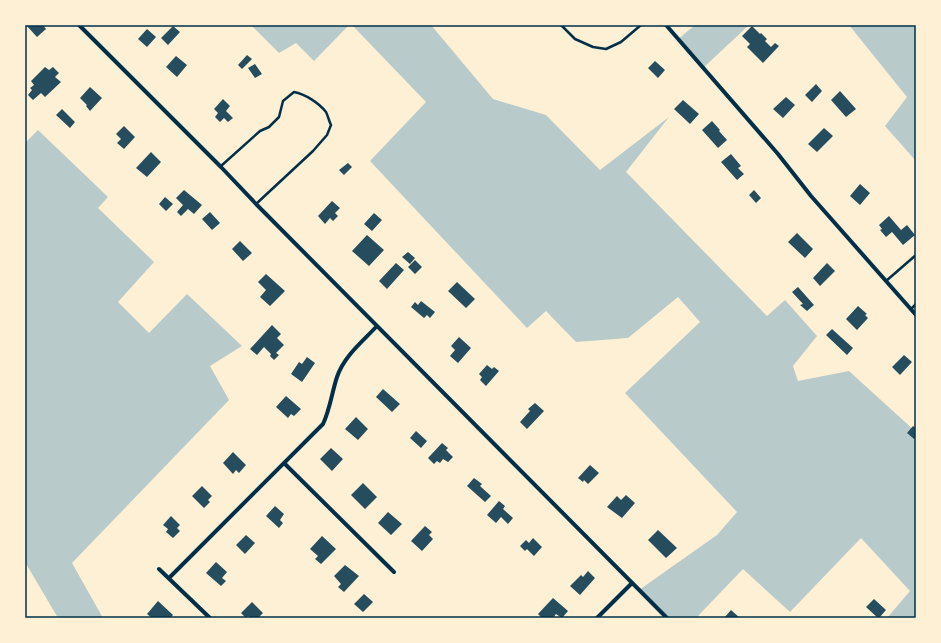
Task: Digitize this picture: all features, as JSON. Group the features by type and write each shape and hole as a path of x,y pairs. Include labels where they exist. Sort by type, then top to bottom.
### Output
{"street":[{"path":"79,25 667,618"},
{"path":"666,25 778,154 811,196 916,315"},
{"path":"170,578 285,464 323,424 329,412 337,376 347,358 377,326"},
{"path":"285,464 394,572"},
{"path":"159,569 210,618"},
{"path":"597,618 632,583"}],"lane":[{"path":"561,25 575,39 593,47 606,49 621,42 641,25"},
{"path":"220,167 260,131 269,127 279,117 283,101 294,92 311,99 326,112 331,124 327,135 313,151 256,204"},
{"path":"886,281 916,255"},
{"path":"911,309 916,304"}],"shaded area":[{"path":"251,25 349,25 314,61 296,43 279,53"},
{"path":"352,25 431,25 493,99 546,115 600,170 669,117 626,172 767,316 785,300 817,336 793,366 798,381 849,371 916,432 916,618 887,618 910,591 861,538 790,612 743,569 696,618 668,618 639,590 717,535 737,512 625,393 700,322 678,297 628,338 576,342 546,311 527,328 370,161 426,102"},
{"path":"695,25 749,25 702,69 677,40"},
{"path":"849,25 916,25 916,161 885,126 907,97"},
{"path":"38,130 108,197 98,208 154,262 118,302 149,333 187,294 242,346 210,366 229,400 72,563 103,618 58,618 25,562 25,143"}],"building":[{"path":"26,25 43,25 46,29 37,37"},
{"path":"173,26 180,32 168,45 161,38"},
{"path":"752,26 767,39 765,41 771,47 775,43 779,46 763,63 747,47 750,44 742,36"},
{"path":"147,29 156,37 147,47 138,39"},
{"path":"247,55 252,59 242,69 238,65"},
{"path":"176,56 187,65 177,77 166,67"},
{"path":"655,61 665,70 658,78 648,68"},
{"path":"255,64 262,74 255,78 248,68"},
{"path":"45,67 49,70 53,67 59,73 55,77 61,82 45,97 41,93 33,100 28,95 32,90 30,88 34,85 31,81"},
{"path":"816,84 822,91 812,102 805,95"},
{"path":"90,87 102,98 90,111 86,106 87,105 80,98"},
{"path":"840,91 856,109 846,117 831,100"},
{"path":"786,97 795,105 783,118 773,109"},
{"path":"223,99 230,106 226,111 233,118 228,122 224,118 220,122 215,117 218,113 214,109"},
{"path":"683,100 699,114 690,124 674,109"},
{"path":"62,109 75,122 70,128 56,115"},
{"path":"712,121 727,140 718,148 702,130"},
{"path":"124,126 135,137 124,149 117,143 121,139 116,134"},
{"path":"824,128 833,136 817,152 808,144"},
{"path":"151,152 161,162 147,177 136,168"},
{"path":"731,154 741,166 738,168 744,174 737,180 721,162"},
{"path":"348,163 352,167 344,175 339,170"},
{"path":"860,184 870,193 860,205 850,196"},
{"path":"184,190 202,205 194,214 188,209 181,216 177,212 183,205 176,198"},
{"path":"754,190 761,198 756,203 749,195"},
{"path":"165,197 173,204 166,211 159,204"},
{"path":"332,201 340,208 335,213 338,216 333,221 330,218 325,224 318,216"},
{"path":"210,212 220,223 212,230 202,219"},
{"path":"374,213 382,220 372,231 364,224"},
{"path":"889,216 901,230 907,225 915,235 903,245 892,232 886,237 880,230 882,229 879,225"},
{"path":"797,233 813,249 805,258 788,242"},
{"path":"367,235 384,250 369,266 352,251"},
{"path":"240,241 252,253 243,261 232,249"},
{"path":"408,252 415,258 410,264 402,257"},
{"path":"415,260 422,267 415,274 408,267"},
{"path":"396,263 404,270 387,289 379,281"},
{"path":"827,263 835,271 820,286 813,278"},
{"path":"266,274 285,291 270,306 260,297 266,290 258,282"},
{"path":"457,282 475,299 466,308 448,291"},
{"path":"798,287 814,305 807,311 800,305 803,304 792,292"},
{"path":"421,301 435,312 430,318 427,315 424,318 411,307 415,302 418,305"},
{"path":"858,306 867,314 865,315 868,318 857,330 846,319"},
{"path":"272,325 281,334 277,338 284,345 276,353 279,355 274,360 270,356 271,354 264,347 257,355 250,349"},
{"path":"832,329 853,348 847,355 826,335"},
{"path":"459,337 471,348 458,363 450,356 455,350 451,346"},
{"path":"904,355 912,362 900,375 892,367"},
{"path":"307,357 315,363 302,382 291,374 299,362 302,364"},
{"path":"487,365 492,369 494,367 499,371 486,386 480,380 482,377 479,374"},
{"path":"383,389 400,404 392,412 376,397"},
{"path":"286,396 301,409 294,416 291,414 288,418 276,407"},
{"path":"535,403 544,411 527,429 520,422 530,411 528,409"},
{"path":"356,417 368,429 358,440 345,429"},
{"path":"913,426 916,428 916,436 914,439 907,433"},
{"path":"416,431 427,441 421,448 410,438"},
{"path":"442,443 448,448 446,450 453,457 448,462 443,459 440,463 437,461 434,464 428,458"},
{"path":"331,448 343,459 332,471 320,459"},
{"path":"233,452 246,465 239,473 236,470 233,474 223,463"},
{"path":"590,465 599,473 588,484 584,480 583,482 578,478"},
{"path":"474,478 482,484 480,486 491,496 485,502 467,486"},
{"path":"363,483 377,497 365,509 351,495"},
{"path":"202,486 212,496 208,500 210,502 204,508 192,496"},
{"path":"626,495 635,503 622,518 607,507 617,496 621,500"},
{"path":"499,501 505,506 503,509 513,518 508,524 501,517 496,523 487,515"},
{"path":"275,506 284,514 280,520 283,523 279,528 266,516"},
{"path":"388,512 402,524 391,535 378,523"},
{"path":"171,516 180,525 177,528 180,531 173,538 166,532 168,529 163,525"},
{"path":"425,526 432,532 429,535 433,539 422,551 411,541"},
{"path":"658,530 677,548 666,558 648,540"},
{"path":"246,535 255,543 245,554 236,545"},
{"path":"322,536 336,549 321,564 315,559 318,556 310,549"},
{"path":"533,538 542,547 534,556 527,549 525,551 520,546 526,540 529,543"},
{"path":"216,562 227,572 222,578 226,581 221,586 206,573"},
{"path":"345,565 359,576 344,592 338,587 341,584 334,576"},
{"path":"588,571 595,578 580,595 570,586 581,575 583,577"},
{"path":"364,594 373,602 363,612 354,604"},
{"path":"553,598 568,611 562,618 556,614 553,618 542,618 538,614"},
{"path":"874,599 886,610 879,618 866,607"},
{"path":"158,601 173,615 170,618 152,618 147,614"},
{"path":"252,602 263,613 258,618 250,618 248,616 246,618 241,613"},
{"path":"731,610 740,618 724,618"}]}
